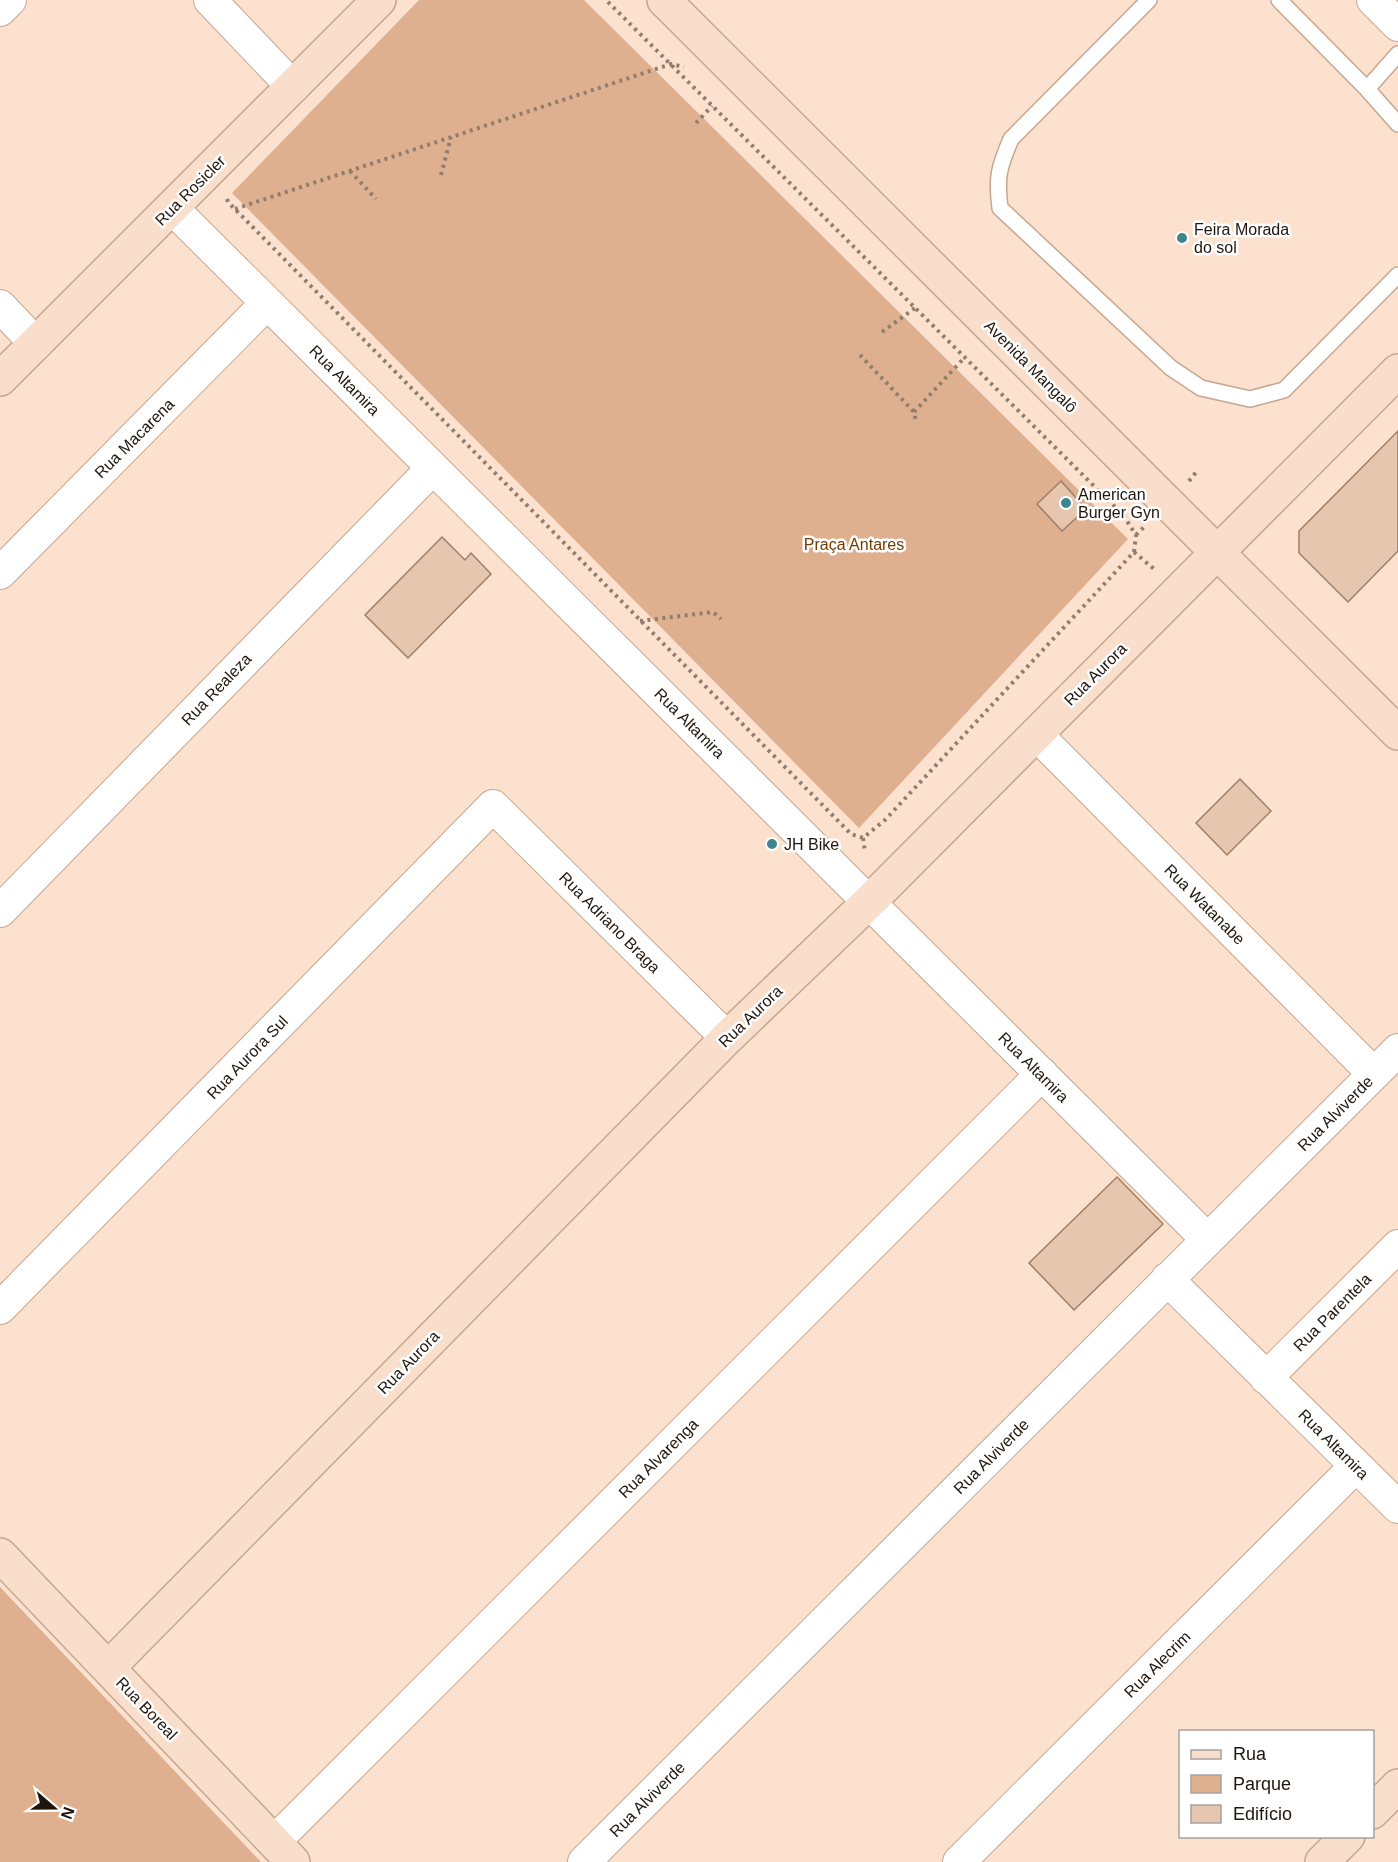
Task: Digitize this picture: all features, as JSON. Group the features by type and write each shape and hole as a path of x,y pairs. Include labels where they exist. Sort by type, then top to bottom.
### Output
{"street":[{"path":"0,10 10,0"},
{"path":"210,0 293,87"},
{"name":"Rua Rosicler","path":"0,379 380,0"},
{"name":"Avenida Mangalô","path":"664,0 1398,733"},
{"path":"1373,0 1398,25"},
{"name":"Rua Altamira","path":"172,207 1207,1239"},
{"name":"Rua Macarena","path":"0,573 267,303"},
{"path":"0,306 36,344"},
{"name":"Rua Aurora","path":"108,1668 727,1038 869,902 1398,371"},
{"name":"Rua Realeza","path":"0,910 433,468"},
{"name":"Rua Watanabe","path":"1036,734 1374,1074"},
{"name":"Rua Adriano Braga","path":"494,806 727,1038"},
{"name":"Rua Aurora Sul","path":"0,1308 494,806"},
{"name":"Rua Alviverde","path":"584,1862 1398,1050"},
{"name":"Rua Alvarenga","path":"284,1852 1042,1074"},
{"name":"Rua Parentela","path":"1266,1377 1398,1246"},
{"name":"Rua Altamira","path":"1167,1279 1398,1507"},
{"name":"Rua Alecrim","path":"959,1862 1356,1466"},
{"name":"Rua Boreal","path":"0,1555 284,1852"},
{"path":"1374,1810 1398,1786"},
{"path":"1322,1862 1346,1838"}],"lane":[{"path":"1149,0 1011,139 1002,159 997,184 1000,208 1171,368 1201,388 1251,399 1284,390 1398,275"},
{"path":"1279,0 1367,89 1398,124"},
{"path":"1367,89 1398,54"}],"path":[{"path":"228,202 851,834 863,838 885,820 1134,552 1136,535 1123,515 606,0"},
{"path":"235,209 670,64 692,69 714,49"},
{"path":"696,123 712,106"},
{"path":"441,175 452,137"},
{"path":"350,171 376,199"},
{"path":"882,332 915,308"},
{"path":"860,355 914,412 916,422"},
{"path":"914,412 964,357"},
{"path":"604,638 641,621 712,612 721,619"}],"green space":[{"name":"Praça Antares","path":"419,0 584,0 1128,539 859,828 232,193"},
{"path":"0,1587 261,1862 0,1862"}],"building":[{"path":"1398,431 1398,551 1348,602 1299,553 1299,531"},
{"path":"1061,481 1086,509 1062,531 1037,504"},
{"path":"442,537 465,560 471,553 491,574 408,658 365,615"},
{"path":"1240,779 1271,811 1227,855 1196,823"},
{"path":"1117,1177 1163,1224 1074,1310 1029,1263"}],"place":[{"name":"Feira Morada do sol","path":"1182,238"},
{"name":"American Burger Gyn","path":"1066,503"},
{"name":"JH Bike","path":"772,844"}]}
